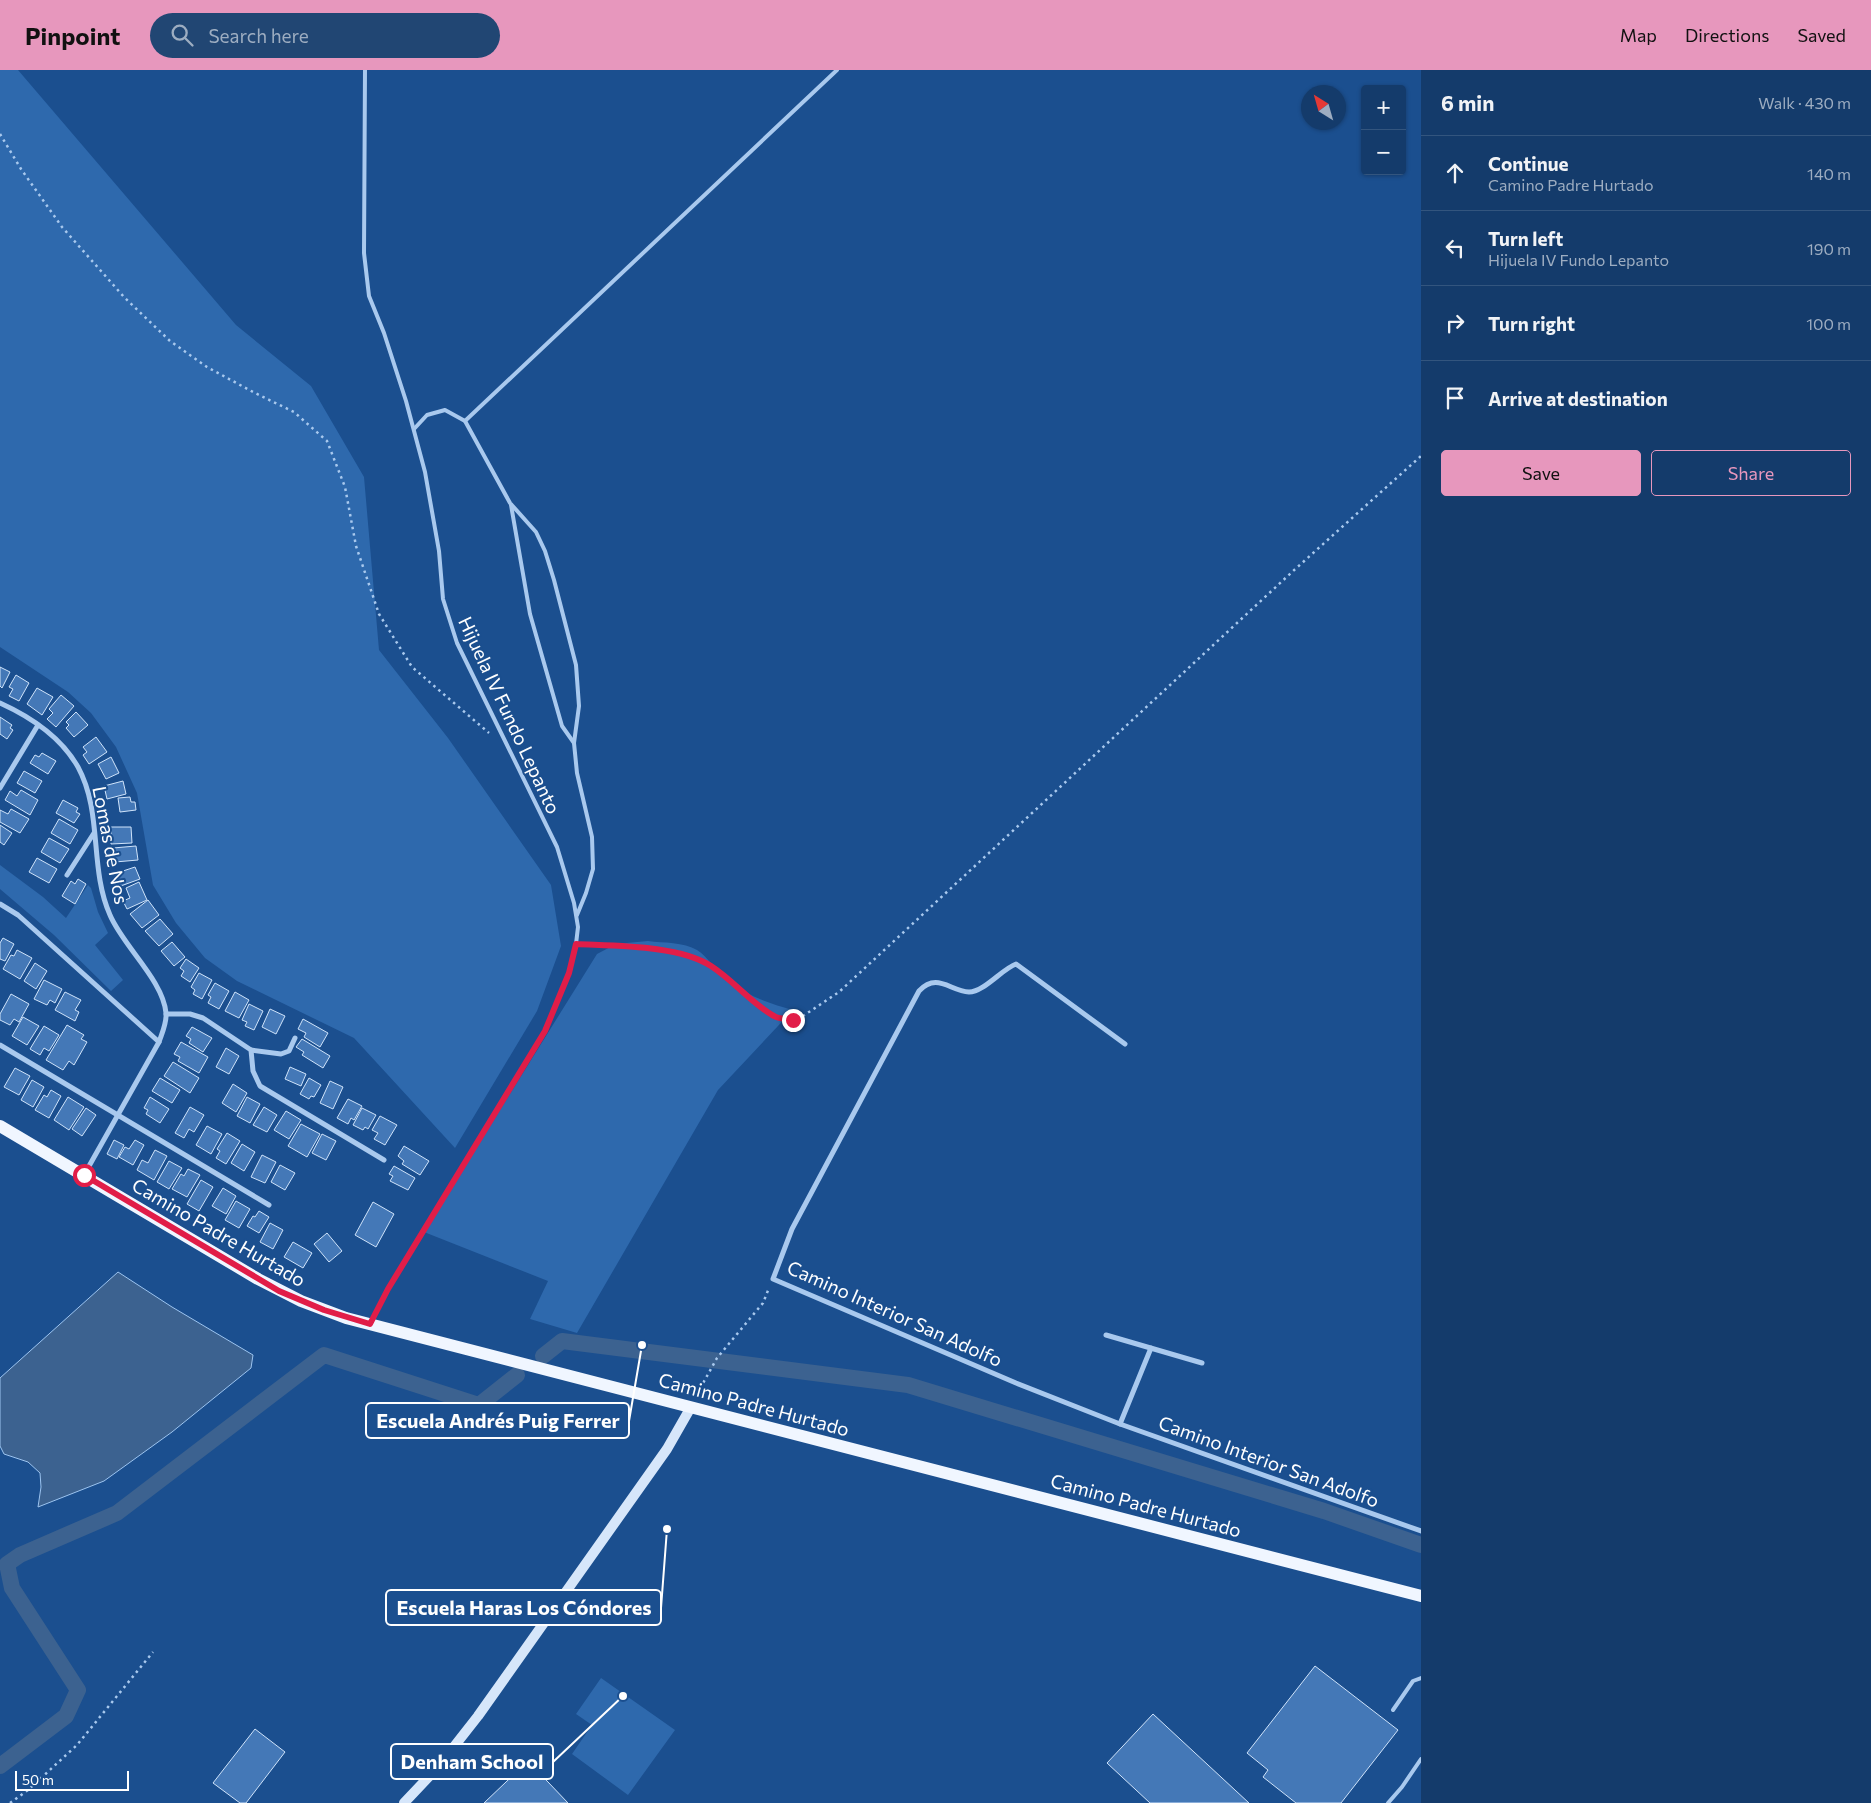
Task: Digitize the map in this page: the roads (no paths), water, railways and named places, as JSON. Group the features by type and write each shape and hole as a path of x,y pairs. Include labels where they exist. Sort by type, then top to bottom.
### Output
{"main road":[{"name":"Camino Padre Hurtado","path":"0,1126 279,1291 324,1310 370,1324 1421,1596"},
{"path":"404,1803 438,1767 483,1709 667,1449 691,1407"}],"street":[{"name":"Lomas de Nos","path":"0,703 56,738 68,751 78,768 86,785 94,812 94,832 103,893 110,915 150,975 162,998 166,1014"},
{"path":"0,788 38,725"},
{"path":"67,875 94,832"},
{"path":"0,904 18,914 159,1042"},
{"name":"Camino Interior San Adolfo","path":"1125,1044 1016,964 1010,966 982,988 970,992 940,982 925,984 914,999 792,1229 774,1279 1016,1383 1120,1424 1421,1531"},
{"path":"84,1175 159,1042 165,1025 166,1014 190,1014 203,1018 251,1050 281,1054 289,1051 295,1038"},
{"path":"0,1045 116,1116 269,1205"},
{"path":"251,1050 253,1071 260,1086 384,1160"},
{"path":"1106,1335 1202,1363"},
{"path":"1120,1424 1151,1348"}],"lane":[{"name":"Hijuela IV Fundo Lepanto","path":"365,70 364,253 369,296 384,333 426,472 436,534 443,598 457,643 557,847 567,876 578,927 569,973 545,1031 393,1280 370,1324"},
{"path":"465,421 836,70"},
{"path":"414,430 427,415 445,410 465,421 510,503 536,532 546,552 576,665 579,706 574,743 577,773 592,837 593,869 586,893 576,916"},
{"path":"510,503 530,614 562,726 574,743"},
{"path":"1393,1710 1413,1681 1421,1678"},
{"path":"1388,1803 1402,1787 1421,1759"}],"waterway":[{"path":"543,1356 562,1341 908,1385 1324,1511 1421,1545"},
{"path":"0,1766 66,1716 78,1690 12,1588 7,1564 20,1555 117,1513 324,1355 479,1405 517,1375"}],"place":[{"name":"Escuela Andrés Puig Ferrer","path":"642,1345"},
{"name":"Escuela Haras Los Cóndores","path":"667,1529"},
{"name":"Denham School","path":"623,1696"}]}
